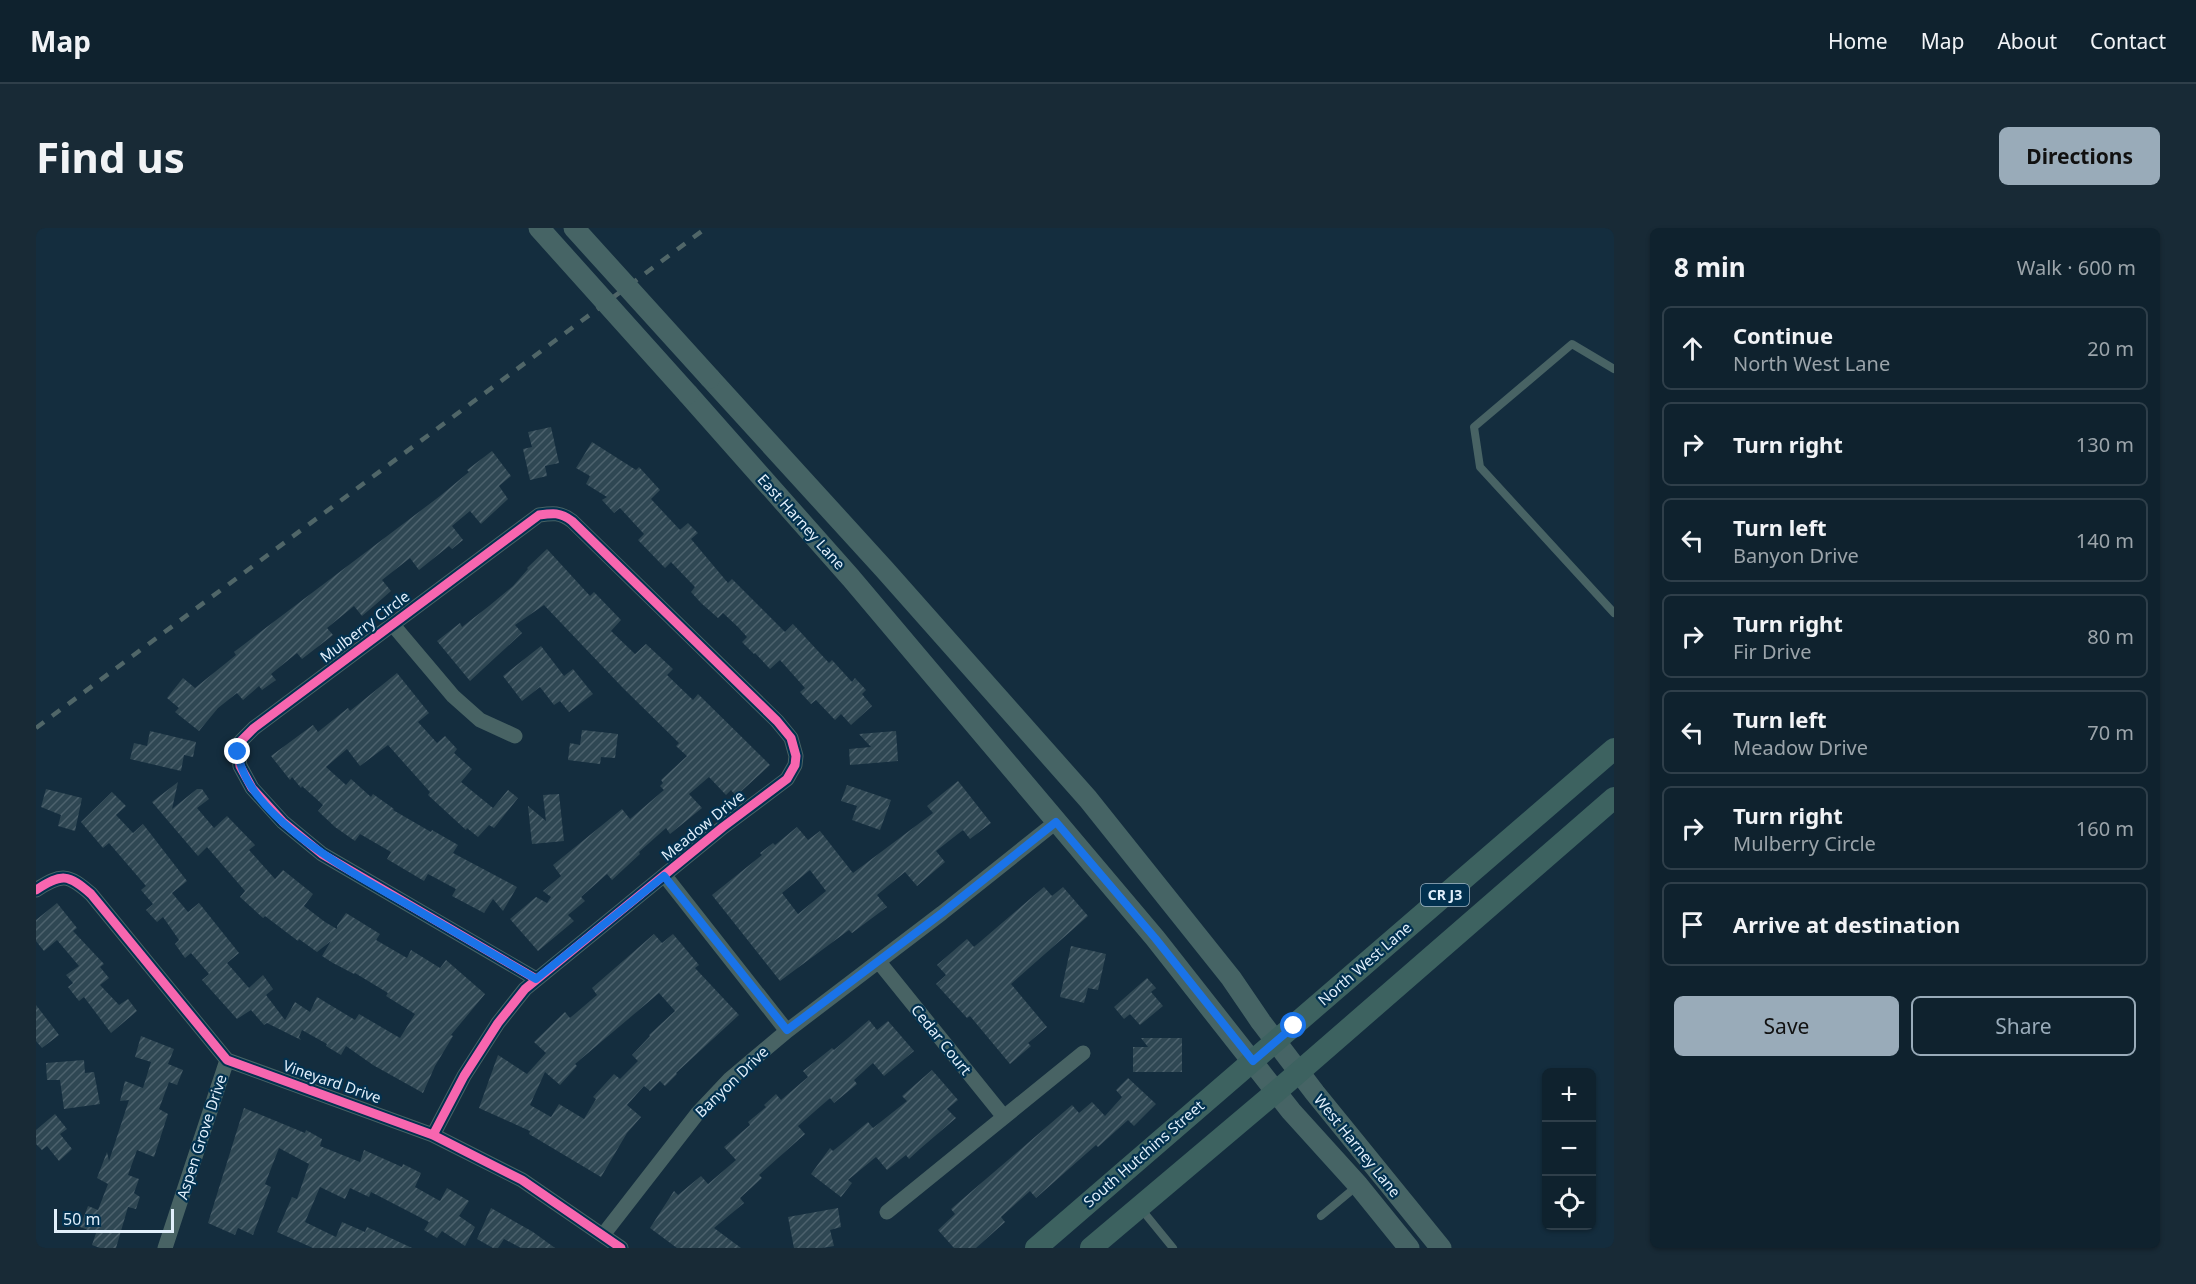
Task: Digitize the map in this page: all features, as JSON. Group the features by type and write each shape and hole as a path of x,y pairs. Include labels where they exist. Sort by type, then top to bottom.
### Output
{"main road":[{"name":"East Harney Lane","path":"539,228 851,578 1155,938 1253,1061"},
{"name":"East Harney Lane","path":"574,228 893,579 1088,799 1231,978 1276,1041"},
{"name":"North West Lane","path":"1253,1061 1614,749"},
{"name":"CR J3","path":"1091,1248 1277,1091 1614,798"},
{"name":"West Harney Lane","path":"1276,1041 1393,1191 1441,1248"},
{"name":"West Harney Lane","path":"1253,1061 1293,1113 1358,1185 1409,1248"},
{"name":"South Hutchins Street","path":"1036,1248 1253,1061"}],"street":[{"name":"Mulberry Circle","path":"536,979 322,854 283,822 252,788 240,766 238,752 241,741 254,728 539,515 555,512 572,521 777,721 791,738 794,749"},
{"path":"393,625 453,696 480,720 515,736"},
{"name":"Meadow Drive","path":"433,1135 464,1076 498,1023 536,979 723,827 787,779 795,765 794,749"},
{"name":"Banyon Drive","path":"603,1235 697,1113 730,1079 787,1030 879,962 1056,822"},
{"path":"664,876 787,1030"},
{"path":"36,890 52,880 69,878 91,894 227,1060"},
{"name":"Cedar Court","path":"879,962 1004,1117"},
{"path":"887,1212 1083,1053"},
{"name":"Vineyard Drive","path":"227,1060 433,1135 522,1180 621,1248"},
{"name":"Aspen Grove Drive","path":"168,1247 227,1060"}],"lane":[{"path":"1614,369 1572,344 1474,427 1480,466 1614,613"},
{"path":"1321,1216 1358,1185"},
{"path":"1139,1206 1173,1248"}],"building":[{"path":"551,427 559,463 545,466 547,476 530,480 523,449 532,447 528,432"},
{"path":"592,442 636,470 639,467 660,490 651,499 680,530 688,523 698,533 691,539 728,583 732,579 785,632 793,624 829,663 832,660 852,682 855,678 866,690 862,694 872,706 851,725 841,714 835,720 816,700 811,704 800,692 805,688 780,660 770,669 754,654 742,642 747,637 738,627 723,613 718,618 701,603 691,592 695,587 671,562 665,568 638,540 644,534 620,508 614,513 602,500 607,497 586,484 590,476 576,468"},
{"path":"492,451 511,476 499,486 508,499 481,524 470,511 452,526 463,540 452,549 449,546 419,570 410,558 382,580 391,591 362,616 354,606 327,628 333,635 302,659 297,653 271,674 276,680 262,690 259,686 243,700 237,693 218,708 199,731 175,712 179,708 167,698 183,678 195,688 236,655 234,652 440,496 469,472 467,470"},
{"path":"547,549 590,596 594,592 621,620 611,631 635,654 646,644 673,669 667,675 693,700 698,694 770,765 736,796 731,790 726,795 709,777 689,794 702,808 670,834 666,828 612,880 607,874 581,897 585,901 568,915 574,921 538,951 510,919 536,897 547,903 551,897 543,891 561,876 553,865 622,809 630,819 664,790 660,786 663,783 661,780 687,756 676,746 679,743 544,605 515,625 522,633 470,681 437,641 460,623 462,627 513,586 527,568"},
{"path":"541,646 564,676 573,669 593,694 569,712 560,701 554,705 540,687 522,701 503,676"},
{"path":"397,673 429,713 418,722 437,743 445,736 457,749 454,753 472,769 461,782 493,808 508,790 518,798 494,828 489,825 478,837 467,828 466,830 428,795 430,792 388,745 360,766 347,749 326,767 346,785 351,779 371,797 373,794 393,810 458,845 453,853 517,887 503,911 493,899 484,913 452,896 456,889 428,874 424,881 387,859 391,852 360,834 355,841 318,811 323,805 302,786 301,788 292,777 290,780 271,756 313,725 318,732 348,708 350,711"},
{"path":"582,730 618,734 615,758 601,757 600,764 568,760 570,743 580,745"},
{"path":"150,731 196,742 193,757 184,755 181,771 130,759 134,743 147,746"},
{"path":"896,731 898,761 850,765 849,749 871,747 859,734"},
{"path":"958,781 991,823 970,839 963,830 936,851 945,862 917,886 905,872 877,895 887,907 852,933 849,930 780,981 712,895 762,855 760,853 773,843 775,845 797,827 808,840 820,831 853,873 933,813 927,806","holes":["810,870 826,891 798,914 782,893"]},
{"path":"178,782 172,809 197,789 202,789 209,799 197,808 214,828 227,816 255,845 249,850 275,879 283,870 313,894 304,906 325,922 337,929 346,913 380,934 376,940 407,958 411,950 440,968 446,960 485,994 451,1035 453,1036 435,1066 423,1093 373,1065 346,1046 341,1055 302,1030 299,1037 301,1040 267,1023 264,1025 251,1010 237,1019 202,980 209,974 191,953 185,958 175,944 179,940 163,917 157,922 146,910 153,904 141,890 146,886 109,843 103,848 81,822 112,792 126,806 116,815 133,833 143,824 187,881 172,893 188,912 199,903 239,953 227,963 249,988 263,975 273,989 266,995 285,1020 295,1002 310,1012 317,997 355,1020 359,1014 400,1038 415,1014 386,996 388,993 322,956 331,941 317,952 265,916 263,918 240,897 245,891 207,847 198,856 152,802"},
{"path":"847,785 891,800 880,830 852,820 857,806 841,801"},
{"path":"46,789 82,798 75,831 58,826 61,815 41,807"},
{"path":"559,794 564,841 532,844 528,806 546,821 543,795"},
{"path":"1044,887 1052,896 1063,887 1088,916 1011,984 1047,1027 1028,1043 1031,1046 1010,1064 970,1016 967,1018 936,984 946,975 937,965 967,939 974,947"},
{"path":"57,903 77,928 73,931 104,964 100,967 109,978 100,985 119,1005 128,999 137,1011 111,1033 84,997 79,1001 68,987 73,983 66,975 79,966 57,940 44,951 36,941 36,920"},
{"path":"654,934 662,943 673,934 699,965 695,968 739,1015 665,1086 660,1081 650,1091 644,1086 627,1105 641,1117 627,1133 601,1177 529,1134 530,1131 479,1108 498,1055 527,1074 546,1053 534,1042 565,1012 570,1018 597,995 592,988","holes":["659,993 675,1011 649,1035 632,1055 638,1061 620,1079 614,1074 593,1097 596,1099 584,1119 559,1104 551,1117 530,1105 545,1072 560,1085 577,1066 575,1064"]},
{"path":"1071,946 1106,954 1098,990 1088,988 1084,1003 1060,997"},
{"path":"1147,978 1156,988 1151,992 1163,1006 1140,1025 1130,1014 1124,1019 1114,1007"},
{"path":"36,1005 59,1035 42,1048 36,1041"},
{"path":"869,1020 877,1030 888,1021 914,1051 884,1076 873,1063 854,1080 857,1084 834,1103 830,1098 798,1126 805,1134 759,1175 762,1178 740,1198 744,1203 714,1228 741,1248 677,1248 650,1228 674,1191 678,1195 701,1176 708,1184 736,1160 724,1147 750,1125 748,1122 766,1107 764,1105 776,1094 781,1100 808,1077 803,1071 832,1048 834,1050"},
{"path":"141,1036 174,1049 168,1064 183,1070 177,1085 169,1082 159,1109 168,1114 154,1157 137,1150 128,1175 139,1179 134,1193 140,1197 136,1209 128,1207 116,1248 100,1248 92,1245 96,1233 80,1227 88,1206 98,1210 108,1184 97,1178 107,1152 109,1161 129,1100 120,1101 125,1081 143,1088 151,1062 135,1057"},
{"path":"1141,1038 1182,1038 1182,1072 1133,1072 1133,1047 1148,1047"},
{"path":"84,1060 85,1073 94,1072 100,1104 64,1109 60,1080 47,1080 46,1063"},
{"path":"932,1070 958,1100 947,1109 956,1118 909,1159 906,1155 887,1170 876,1157 848,1180 852,1183 841,1197 811,1174 830,1148 833,1151 868,1122 873,1128 907,1101 902,1096"},
{"path":"1128,1078 1156,1104 1134,1126 1128,1120 1036,1198 1030,1191 1001,1217 1005,1222 976,1248 954,1248 938,1230 955,1214 951,1209 1072,1105 1079,1113 1092,1102 1105,1116 1122,1097 1116,1090"},
{"path":"244,1108 305,1133 306,1130 322,1139 320,1146 360,1162 364,1150 402,1167 403,1164 421,1173 415,1187 440,1201 447,1188 469,1201 459,1216 475,1227 465,1246 442,1231 437,1238 424,1230 429,1222 371,1192 369,1197 350,1188 345,1199 320,1187 305,1222 336,1237 342,1222 365,1232 367,1227 412,1248 313,1248 277,1232 292,1197 297,1199 309,1164 279,1148 265,1184 271,1187 253,1235 238,1228 235,1235 208,1223"},
{"path":"55,1114 67,1129 60,1134 72,1149 59,1161 47,1146 42,1150 36,1144 36,1130"},
{"path":"491,1208 533,1232 555,1248 521,1248 504,1239 498,1248 493,1248 477,1239"},
{"path":"838,1208 841,1227 830,1230 834,1246 794,1248 788,1217"}],"railway":[{"path":"36,728 706,228"}],"cycle path":[{"path":"433,1135 464,1076 498,1023 525,989 723,827 787,779 795,765 796,756 791,738 777,721 572,521 564,516 552,514 539,515 254,728 241,741 238,752 240,766 252,788 283,822 322,854 536,979"},
{"path":"36,890 52,881 65,878 91,894 227,1060 433,1135 522,1180 621,1248"}],"route":[{"path":"238,752 240,766 252,788 283,822 322,854 536,979 664,876 787,1030 879,962 1056,822 1155,938 1253,1061 1294,1026"}]}
